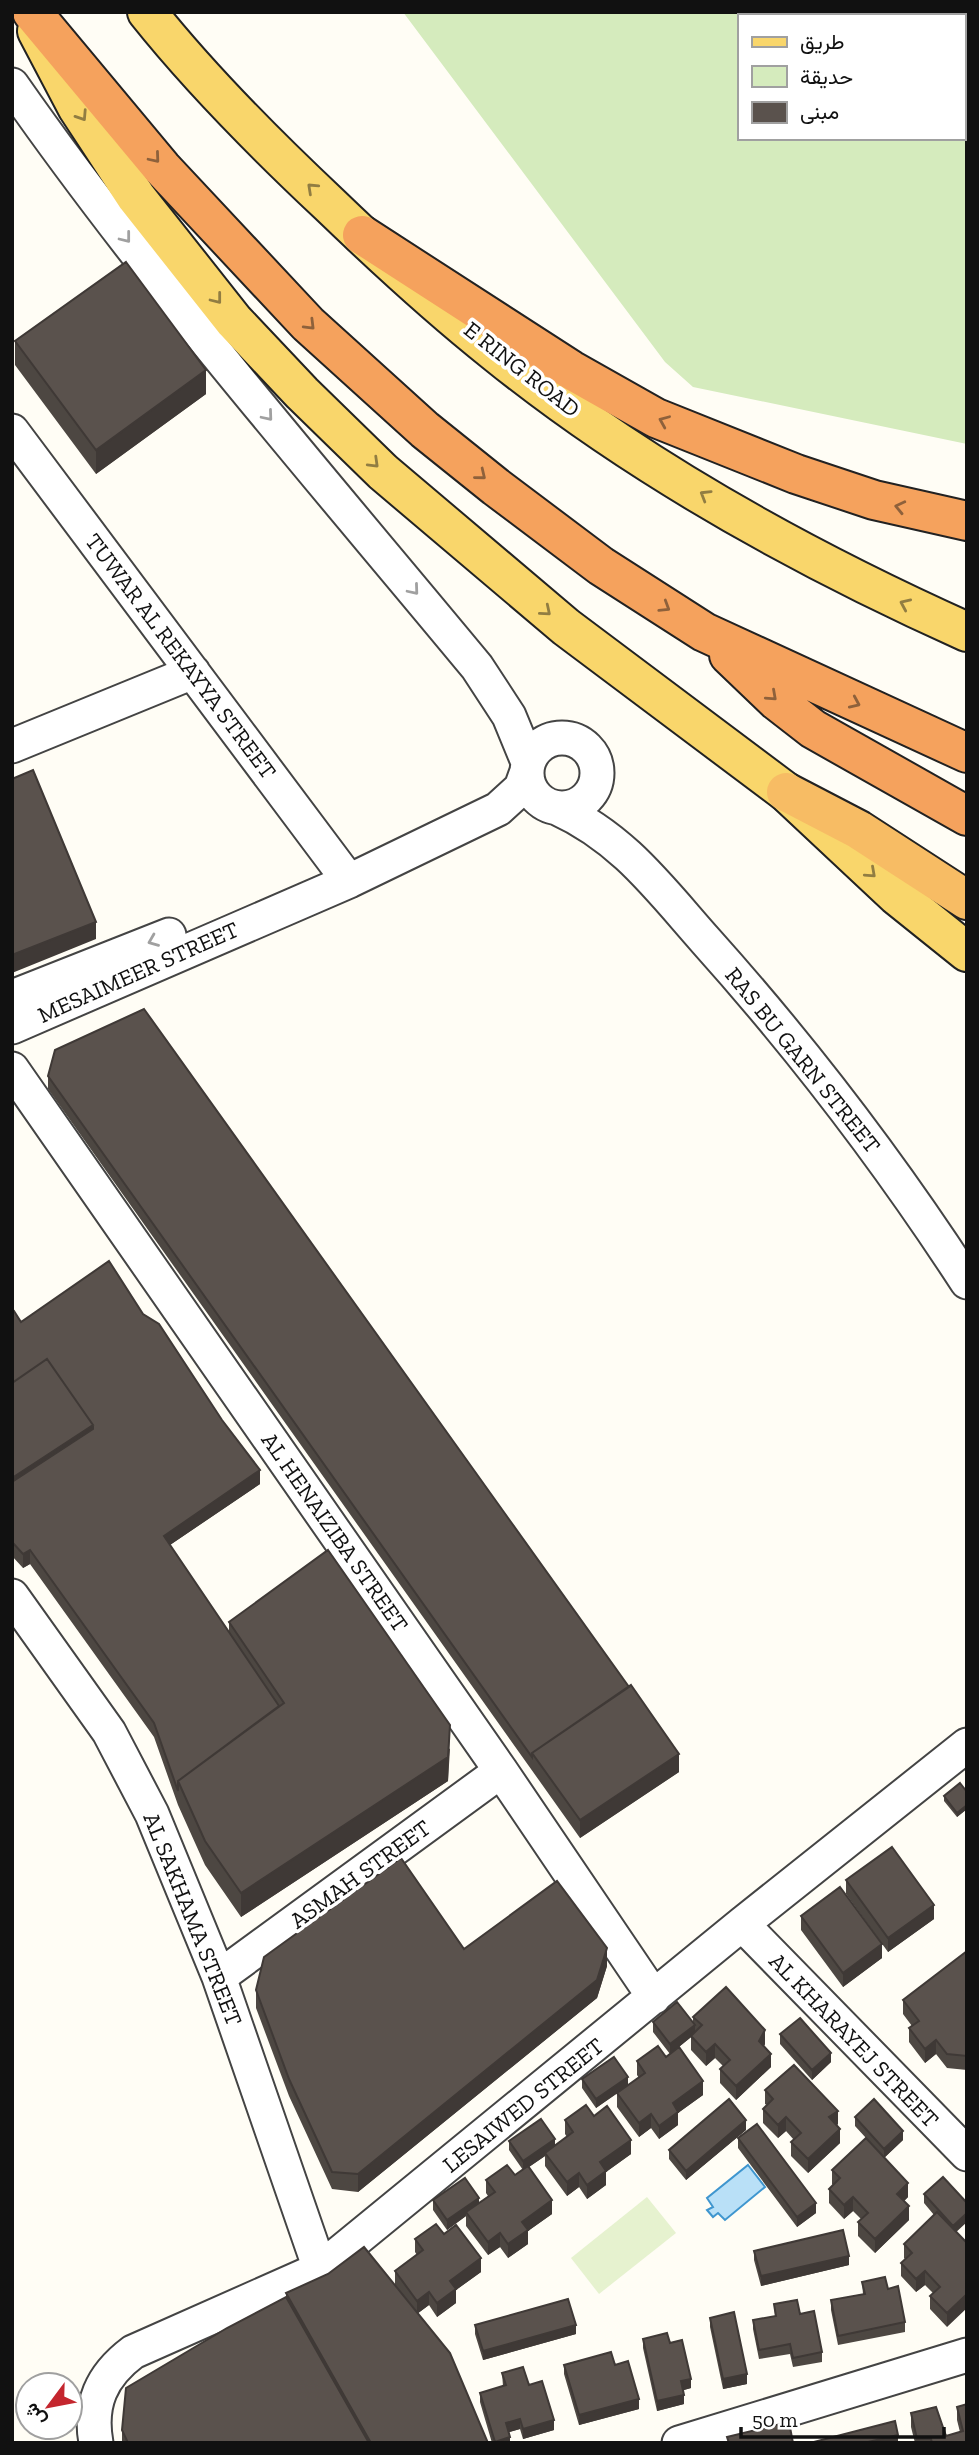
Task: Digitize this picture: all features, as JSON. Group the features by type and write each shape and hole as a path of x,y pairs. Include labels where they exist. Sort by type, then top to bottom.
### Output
{"highway":[{"path":"30,12 162,168 308,324 374,386 465,462 601,566 704,632 967,752"},
{"path":"362,235 571,370 656,418 796,474 874,500 967,521"},
{"path":"704,632 777,701 813,729 967,816"},
{"path":"786,792 859,830 967,900"}],"main road":[{"path":"30,12 77,107 136,197 234,321 302,393 383,472 566,627 786,792 896,895 967,952"},
{"name":"E RING ROAD","path":"147,12 277,155 362,235 494,351 639,454 789,545 889,597 967,632"}],"street":[{"path":"12,85 51,140 222,360 477,667 509,716 538,786 581,803 596,784 595,759 578,741 567,737 543,743 538,786"},
{"name":"TUWAR AL REKAYYA STREET","path":"12,430 349,881"},
{"path":"12,746 192,672"},
{"name":"RAS BU GARN STREET","path":"596,784 625,850"},
{"name":"MESAIMEER STREET","path":"12,1027 349,881 498,809 521,788 538,786"},
{"name":"RAS BU GARN STREET","path":"538,786 625,850 750,990 889,1169 967,1282"},
{"name":"MESAIMEER STREET","path":"12,997 230,911 243,910 263,917"},
{"name":"AL HENAIZIBA STREET","path":"12,1069 501,1771 654,1997"},
{"name":"AL SAKHAMA STREET","path":"12,1596 109,1732 152,1814 219,1978 320,2269"},
{"name":"LESAIWED STREET","path":"96,2443 94,2402 107,2376 119,2362 133,2352 320,2269 742,1924 967,1745"},
{"name":"ASMAH STREET","path":"219,1978 501,1771"},
{"name":"AL KHARAYEJ STREET","path":"742,1924 961,2137"},
{"path":"679,2443 967,2355"}],"green space":[{"path":"403,12 967,12 967,444 693,387 665,362"},
{"path":"647,2197 676,2233 599,2294 571,2258"}],"water":[{"path":"748,2165 765,2187 725,2220 718,2213 713,2217 707,2210 713,2207 707,2198"}],"building":[{"path":"126,262 206,370 96,450 15,341"},
{"path":"33,770 96,922 12,955 12,779"},
{"path":"144,1009 629,1687 532,1753 532,1757 48,1076 55,1050"},
{"path":"109,1261 143,1314 159,1324 222,1420 260,1470 164,1536 279,1706 178,1781 178,1791 154,1723 30,1550 23,1554 12,1542 12,1482 93,1429 93,1425 47,1359 12,1383 12,1312 14,1311 21,1322"},
{"path":"47,1359 93,1425 12,1478 12,1383"},
{"path":"328,1550 450,1725 448,1757 241,1893 205,1841 178,1781 284,1703 229,1622"},
{"path":"631,1685 679,1754 580,1820 532,1753"},
{"path":"960,1783 967,1792 967,1805 957,1813 944,1796"},
{"path":"892,1847 934,1905 888,1938 846,1880"},
{"path":"401,1858 464,1949 557,1881 607,1948 597,1980 358,2174 332,2172 289,2079 256,1990 264,1957"},
{"path":"840,1887 882,1944 843,1973 801,1916"},
{"path":"967,1951 967,2056 947,2054 936,2040 925,2049 909,2028 919,2021 903,2000"},
{"path":"726,1987 765,2030 759,2041 771,2054 736,2086 720,2069 730,2060 715,2044 706,2052 691,2036 702,2025 693,2017"},
{"path":"677,2002 695,2025 670,2044 653,2022"},
{"path":"800,2018 831,2053 812,2070 780,2034"},
{"path":"658,2046 666,2057 679,2047 703,2081 673,2103 678,2112 659,2126 651,2114 639,2123 617,2093 645,2073 637,2061"},
{"path":"614,2057 628,2077 596,2099 582,2079"},
{"path":"794,2065 838,2111 829,2117 840,2129 808,2159 791,2142 801,2133 786,2117 778,2125 763,2109 773,2099 765,2090"},
{"path":"729,2099 746,2120 686,2171 669,2150"},
{"path":"874,2099 903,2131 884,2149 855,2117"},
{"path":"586,2105 594,2116 607,2106 631,2140 600,2162 606,2171 587,2185 579,2173 567,2182 545,2153 573,2132 565,2120"},
{"path":"541,2119 555,2139 523,2161 509,2141"},
{"path":"757,2124 816,2203 797,2217 738,2138"},
{"path":"866,2138 908,2183 897,2194 909,2206 875,2239 858,2222 868,2213 853,2197 844,2205 829,2189 840,2178 832,2170"},
{"path":"507,2165 515,2175 528,2166 552,2200 522,2222 528,2230 508,2244 500,2233 488,2242 466,2212 495,2192 486,2180"},
{"path":"943,2177 967,2203 967,2213 953,2226 924,2194"},
{"path":"465,2178 479,2198 447,2220 433,2200"},
{"path":"937,2212 967,2243 967,2294 947,2313 930,2296 940,2287 925,2271 916,2279 901,2263 912,2253 904,2244"},
{"path":"436,2224 444,2234 456,2225 481,2258 450,2281 456,2289 437,2303 429,2292 417,2301 395,2271 423,2250 415,2239"},
{"path":"843,2230 849,2256 761,2276 754,2251"},
{"path":"364,2247 450,2353 488,2443 371,2443 286,2293 328,2274"},
{"path":"885,2277 888,2289 898,2286 905,2322 838,2336 831,2300 865,2294 862,2282"},
{"path":"286,2297 369,2443 128,2443 122,2430 126,2388 227,2328"},
{"path":"568,2299 576,2325 483,2351 475,2325"},
{"path":"797,2300 800,2314 814,2311 822,2352 793,2358 790,2344 759,2350 753,2320 776,2316 774,2304"},
{"path":"734,2312 747,2374 723,2379 710,2318"},
{"path":"667,2333 670,2343 682,2340 691,2379 681,2381 684,2395 657,2401 643,2339"},
{"path":"611,2352 615,2365 628,2361 639,2399 579,2415 564,2365"},
{"path":"523,2367 529,2385 542,2381 554,2420 523,2429 520,2419 506,2423 510,2437 495,2442 480,2393 506,2385 502,2373"},
{"path":"967,2404 967,2443 932,2443 931,2439 917,2439 911,2413 936,2407 946,2436 963,2431 957,2407"},
{"path":"895,2421 898,2435 864,2443 810,2443"},
{"path":"789,2422 793,2443 729,2443 727,2437"}]}
